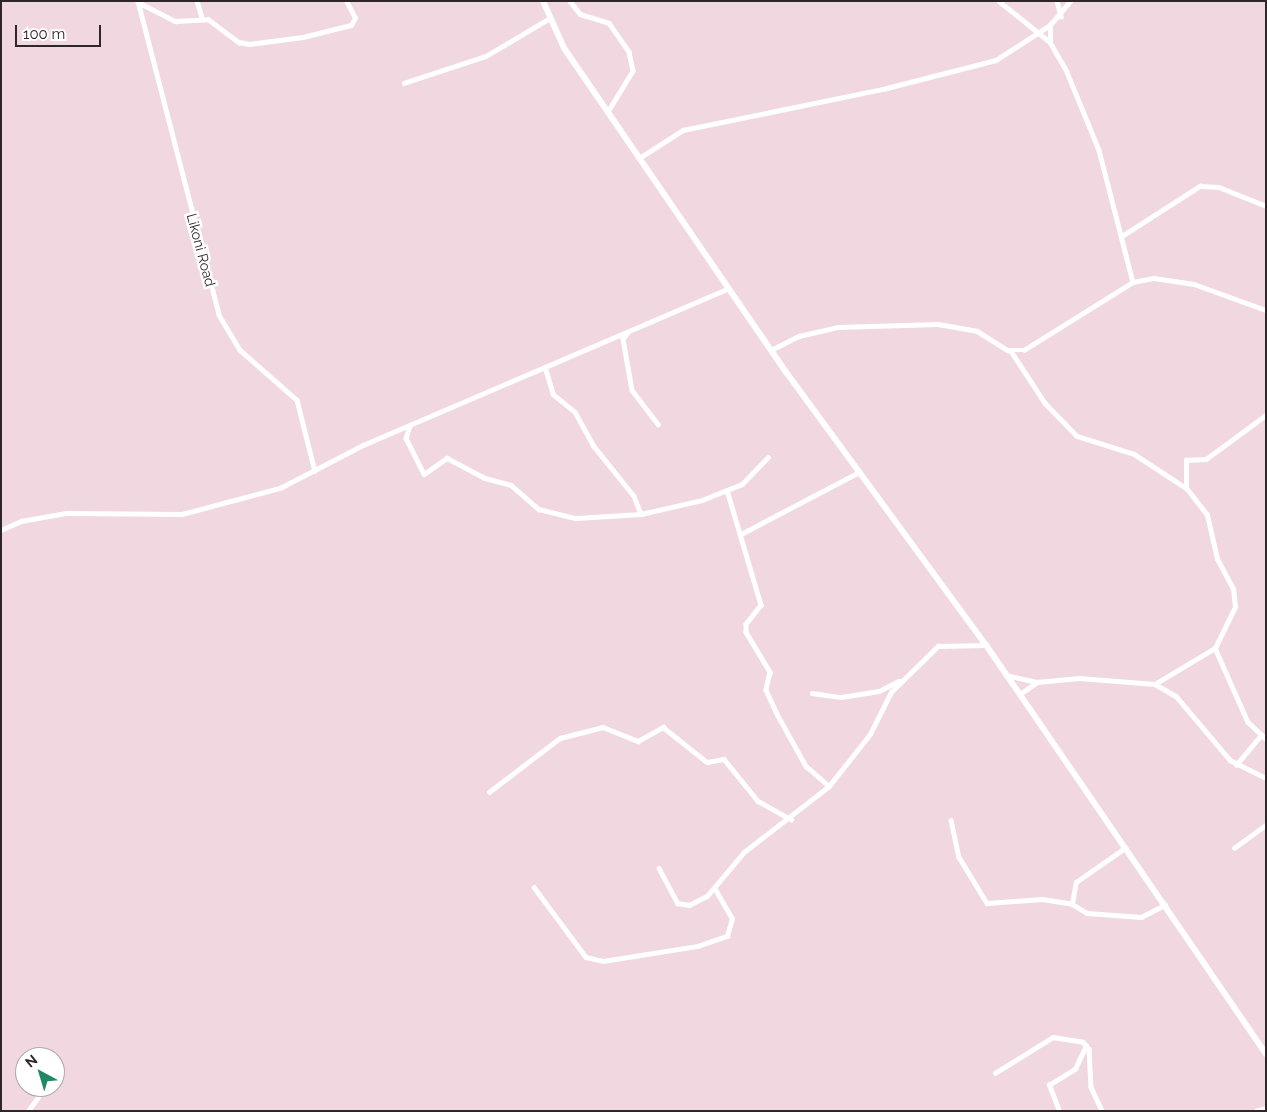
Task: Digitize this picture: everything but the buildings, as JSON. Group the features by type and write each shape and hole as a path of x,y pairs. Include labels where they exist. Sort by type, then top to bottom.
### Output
{"street":[{"path":"197,1 202,17 239,42 258,43 351,25 355,18 346,1"},
{"path":"543,1 550,18 608,112 641,157 771,350 986,645 1266,1054"},
{"path":"570,1 580,14 609,23 629,52 633,70 608,112"},
{"path":"999,1 1036,35 1050,42"},
{"path":"1057,1 1061,16"},
{"path":"641,157 682,130 977,65 1008,55 1061,16 1070,1"},
{"path":"138,2 175,21 202,17"},
{"name":"Likoni Road","path":"138,2 218,315 240,350 297,400 315,471"},
{"path":"404,83 486,56 550,18"},
{"path":"1050,25 1050,42 1067,72 1099,150 1121,229 1133,282"},
{"path":"1122,236 1200,186 1219,187 1266,206"},
{"path":"1121,229 1128,231"},
{"path":"1010,350 1032,347 1133,282 1173,278 1266,310"},
{"path":"1,530 67,513 196,512 280,488 410,426 729,288"},
{"path":"771,350 799,336 838,327 945,324 977,330 1010,350 1045,403 1077,436 1134,454 1186,488 1207,515 1217,559 1235,598 1234,615 1215,648 1155,684"},
{"path":"629,332 623,338 628,380 658,424"},
{"path":"545,367 553,394 575,412 593,445 634,496 642,514"},
{"path":"1186,488 1186,460 1206,460 1266,415"},
{"path":"410,426 406,438 424,474 447,458 485,478 511,485 545,512 576,518 642,514 727,490 742,484 768,457"},
{"path":"741,534 859,472"},
{"path":"727,490 761,605 746,624 746,632 770,672 766,690 777,714 806,766 829,786"},
{"path":"659,868 672,897 683,906 696,903 714,890 740,855 791,819 829,786 859,750 902,680 938,646 986,645"},
{"path":"1215,648 1248,722 1266,739"},
{"path":"1006,675 1037,682 1079,678 1155,684 1176,696 1236,765 1266,778"},
{"path":"812,693 840,697 879,690 902,680"},
{"path":"1020,694 1037,682"},
{"path":"489,792 560,738 603,727 638,741 663,727 707,762 724,760 758,801 791,819"},
{"path":"1236,765 1261,735"},
{"path":"951,820 956,851 983,901 1042,899 1072,904 1087,913 1141,917 1165,905"},
{"path":"1234,848 1266,826"},
{"path":"1072,904 1076,882 1125,848"},
{"path":"534,888 586,956 603,961 698,946 727,936 732,919 714,890"},
{"path":"995,1073 1053,1037 1086,1046 1091,1055 1091,1087 1102,1111"},
{"path":"1059,1111 1050,1085 1075,1069 1086,1046"},
{"path":"28,1111 38,1097"},
{"path":"1256,1111 1266,1108"}]}
